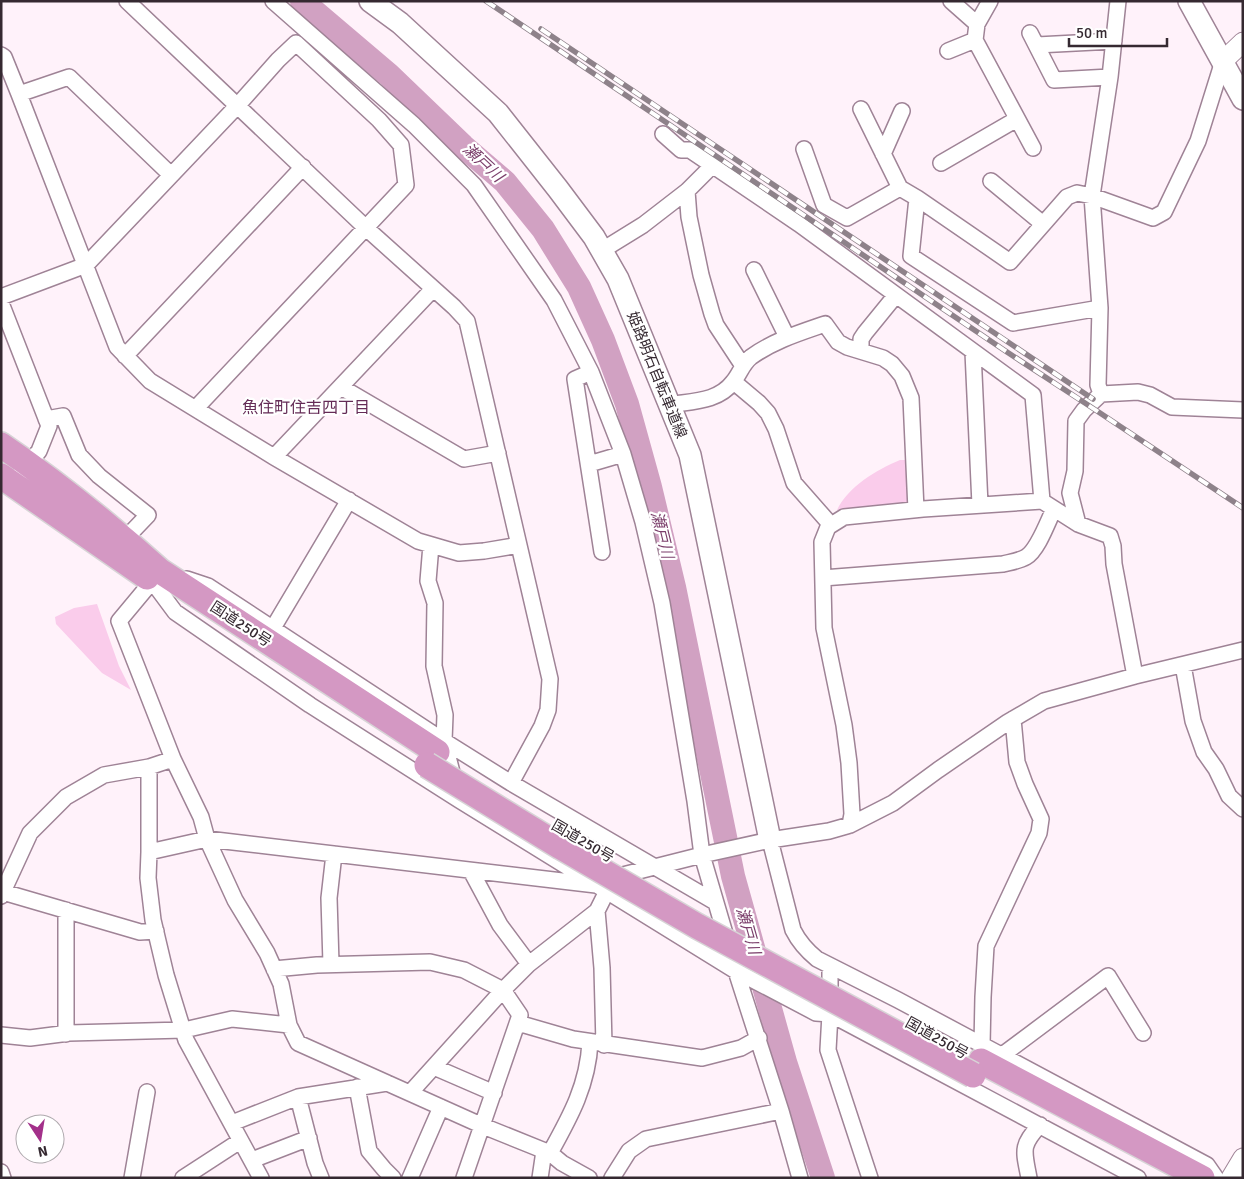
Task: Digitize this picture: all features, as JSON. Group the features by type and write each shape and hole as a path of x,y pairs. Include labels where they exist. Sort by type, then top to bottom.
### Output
{"highway":[{"name":"国道250号","path":"1,445 125,540 156,576"},
{"name":"国道250号","path":"7,480 436,753 570,833 704,911 984,1059 1202,1178"},
{"name":"国道250号","path":"984,1059 1166,1178"}],"main road":[{"name":"姫路明石自転車道線","path":"370,1 400,22 498,113 558,189 618,279 690,456 767,841"},
{"path":"1189,1 1243,99"}],"street":[{"path":"128,1 366,228 467,321 550,679 548,710 542,726 511,783"},
{"path":"273,1 414,125 474,185 554,300 591,372 623,454 643,522 662,603 694,791 702,855 736,971 781,1110 800,1178"},
{"path":"951,1 977,24"},
{"path":"990,1 977,24 976,40 1033,148"},
{"path":"1101,394 1098,384 1100,308 1092,196 1110,77 1118,1"},
{"path":"1110,77 1054,80 1033,39 1114,41"},
{"path":"948,51 976,40"},
{"path":"861,109 900,188 1010,262 1067,197 1077,194 1092,196 1153,218 1164,212 1198,141 1223,62 1243,42"},
{"path":"1,297 86,265 296,43 379,120 400,145 406,185 196,408"},
{"path":"1,55 4,57 19,94 118,347 150,381 274,457 418,541 459,553 519,545"},
{"path":"19,94 69,77 171,174"},
{"path":"883,154 902,111"},
{"path":"941,163 1017,119"},
{"path":"400,145 414,125"},
{"path":"663,134 681,150 690,150 799,224 1033,395 1048,505 1036,545 1028,556 1003,564 823,578"},
{"path":"804,149 824,205 848,218 900,188"},
{"path":"601,251 643,225 688,191 713,165"},
{"path":"125,356 303,167"},
{"path":"991,181 1043,224"},
{"path":"688,191 688,211 693,237 712,314 716,324 743,366"},
{"path":"917,198 911,256 1013,323 1100,308"},
{"path":"754,270 787,337"},
{"path":"274,457 433,289"},
{"path":"861,351 861,339 896,295"},
{"path":"1,303 49,426 39,451 28,464 7,480"},
{"path":"670,405 705,400 720,394 734,382 748,359 758,352 787,337 825,324 838,342 847,347 882,358 892,364 902,376 911,398 916,510"},
{"path":"973,352 980,505"},
{"path":"591,372 575,378 602,552"},
{"path":"734,382 768,413 776,428 794,483 832,525"},
{"path":"341,387 464,459 498,453"},
{"path":"1078,524 1070,492 1075,471 1076,421 1088,404 1101,394 1138,392 1150,395 1172,407 1243,410"},
{"path":"46,419 63,416 79,455 98,476 148,515 125,540"},
{"path":"588,464 623,454"},
{"path":"273,628 349,500"},
{"path":"850,825 852,814 849,763 844,725 824,628 822,542 828,527 844,517 980,505 1048,505 1078,524 1110,536 1135,676"},
{"path":"431,545 428,581 435,602 434,666 445,715 436,753 460,800"},
{"path":"156,576 208,586 273,628 436,753 511,783 715,902"},
{"path":"156,576 119,621 173,759 201,817 206,839 235,900 267,954 281,984 289,1025 298,1043 483,1126 547,1152 589,1178"},
{"path":"156,576 175,612 310,705 736,971 823,1013 1138,1178"},
{"path":"540,1178 547,1152 579,1098 589,1061 597,1043 602,968 597,910 604,880 702,855 767,841 829,831 850,825 893,803 1013,719 1044,701 1135,676 1243,650"},
{"path":"1183,665 1194,721 1204,752 1216,769 1229,796 1243,809"},
{"path":"984,1059 982,997 986,946 1039,833 1041,819 1017,762 1013,719"},
{"path":"156,931 140,932 66,910 2,894 30,833 66,797 104,775 149,767 173,759"},
{"path":"149,767 148,878 152,920 166,976 186,1040 261,1178"},
{"path":"149,852 206,839 602,888"},
{"path":"767,841 795,935 806,950 984,1059 1207,1166 1216,1178"},
{"path":"331,964 329,898 334,854"},
{"path":"471,871 500,925 529,964"},
{"path":"66,910 66,1034"},
{"path":"410,1093 529,964 597,910"},
{"path":"274,969 331,964 430,962 464,970 503,990 520,1015 464,1178"},
{"path":"830,966 823,1013 828,1050 870,1178"},
{"path":"984,1059 1108,976 1143,1033"},
{"path":"1,1035 30,1038 66,1034 184,1030 232,1019 289,1025"},
{"path":"518,1023 556,1035 597,1043 702,1058 741,1048 759,1038"},
{"path":"434,1067 494,1093"},
{"path":"232,1123 298,1097 387,1083"},
{"path":"357,1087 369,1151 393,1178"},
{"path":"132,1178 147,1092"},
{"path":"298,1097 315,1163 321,1178"},
{"path":"410,1178 441,1107"},
{"path":"612,1178 629,1151 646,1139 781,1110"},
{"path":"1029,1178 1023,1150 1030,1136 1040,1126"},
{"path":"252,1160 309,1138"},
{"path":"183,1178 203,1172 240,1141"},
{"path":"1231,1178 1243,1158"},
{"path":"1,1172 3,1178"}],"shaded area":[{"path":"900,460 909,460 911,498 904,505 837,510 842,501 856,486"},
{"path":"97,604 119,666 131,690 102,673 56,624 55,617 74,608"}],"waterway":[{"name":"瀬戸川","path":"302,1 389,75 463,146 505,182 543,229 579,287 603,340 627,404 650,487 674,587 733,876 785,1062 823,1178"}],"railway":[{"path":"486,1 1007,352 1243,508"},
{"path":"541,29 1093,399"}],"district":[{"name":"魚住町住吉四丁目","path":"306,408"}]}
